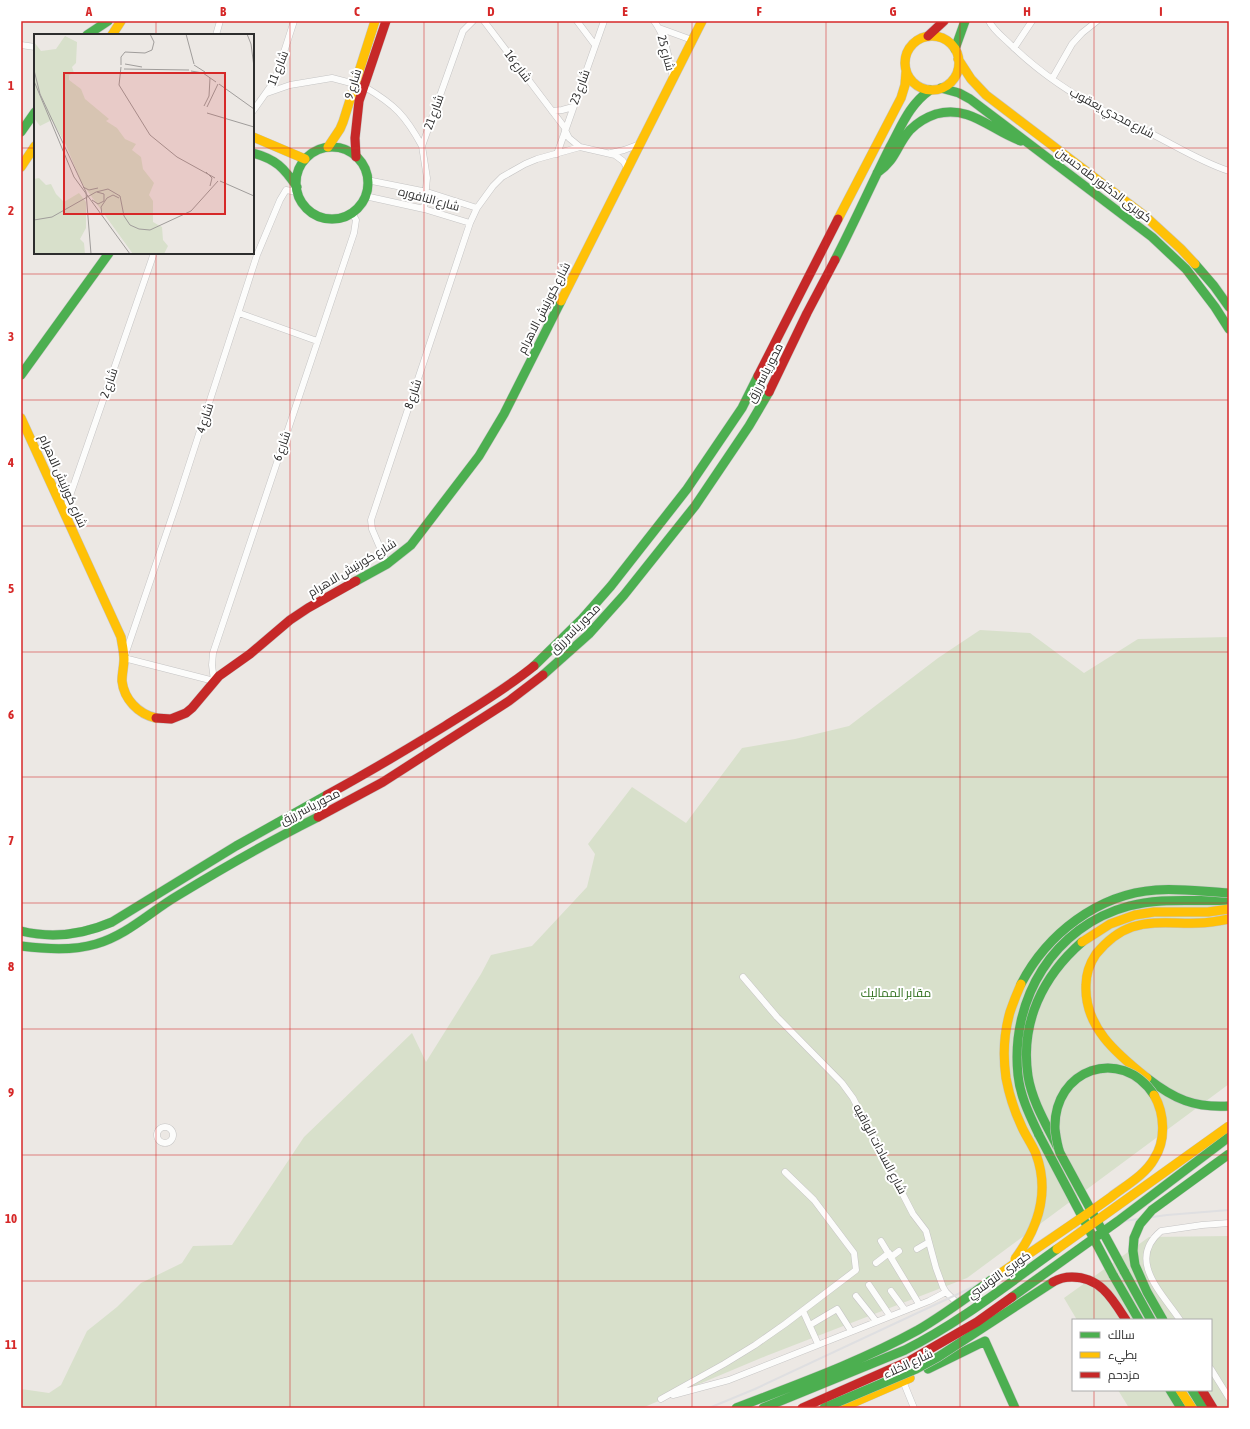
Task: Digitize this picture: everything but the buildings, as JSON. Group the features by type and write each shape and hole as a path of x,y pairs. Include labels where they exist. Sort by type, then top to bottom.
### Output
{"main road":[{"path":"88,34 108,21"},
{"path":"113,34 121,21"},
{"name":"شارع 9","path":"328,147 340,129 375,21"},
{"name":"شارع 9","path":"356,157 355,138 360,101 386,21"},
{"name":"شارع كورنيش الاهرام","path":"21,418 121,637 124,658 122,679 129,701 141,712 155,718 171,719 186,713 192,708 214,681 250,654 281,627 299,614 387,564 404,552 418,538 478,456 496,428 702,21"},
{"path":"928,36 943,38 948,41 955,49 958,59 958,69 954,79 941,88 930,90 916,84 906,72 905,61 908,51 914,43 928,36 944,21"},
{"path":"955,49 965,21"},
{"name":"كوبرى الدكتور طه حسين","path":"958,59 971,79 986,95 1160,228 1196,264 1229,307"},
{"name":"محور ياسر رزق","path":"21,931 45,936 68,936 90,931 112,922 272,824 375,769 482,703 518,679 556,645 582,619 611,586 687,489 742,408 865,165 901,98 905,85 906,72"},
{"name":"كوبرى الدكتور طه حسين","path":"941,88 959,93 970,99 1134,223 1186,269 1229,329"},
{"name":"محور ياسر رزق","path":"21,946 49,950 76,948 97,944 128,931 175,897 203,880 280,836 344,804 383,782 509,702 550,670 570,652 589,634 624,595 690,512 749,426 779,374 807,313 847,237 877,173 914,104 919,98 930,90"},
{"path":"877,173 891,162 909,131 915,125 928,117 944,112 969,114 983,121 1001,134 1015,140 1028,142"},
{"path":"21,132 34,113"},
{"path":"254,137 305,159"},
{"path":"254,153 267,156 287,172 297,189 300,198 308,209 319,216 326,218 339,218 357,208 365,196 367,180 365,170 356,157 346,150 328,147 318,150 305,159 297,175 297,189"},
{"path":"21,167 34,148"},
{"path":"21,375 27,364 108,254"},
{"path":"1001,1274 1026,1245 1036,1227 1042,1204 1043,1190 1040,1166 1016,1111 1009,1088 1005,1063 1005,1038 1010,1013 1017,991 1028,971 1040,952 1060,932 1084,914 1112,900 1133,894 1158,890 1187,890 1229,893"},
{"path":"1138,1319 1113,1275 1039,1135 1028,1111 1021,1092 1018,1076 1016,1047 1017,1033 1024,1005 1036,979 1051,956 1070,937 1092,922 1102,916 1128,906 1161,901 1229,900"},
{"path":"1150,1319 1057,1147 1035,1101 1030,1085 1026,1057 1028,1028 1042,988 1054,969 1068,953 1085,939 1105,926 1125,918 1164,910 1209,912 1229,909"},
{"path":"1229,919 1199,923 1155,923 1139,926 1116,934 1105,943 1091,962 1085,994 1087,1009 1098,1032 1111,1047 1146,1076 1166,1091 1183,1100 1210,1106 1229,1106"},
{"path":"736,1408 797,1385 898,1340 936,1318 1115,1194 1147,1169 1154,1159 1162,1139 1162,1118 1154,1095 1137,1077 1126,1072 1114,1069 1101,1069 1079,1076 1069,1084 1058,1102 1055,1119 1057,1147"},
{"name":"كوبري التونسي","path":"763,1408 905,1350 926,1339 967,1313 1229,1126"},
{"name":"كوبري التونسي","path":"802,1408 911,1360 977,1322 1118,1221 1229,1137"},
{"path":"1162,1319 1135,1267 1132,1246 1136,1231 1144,1217 1152,1210 1229,1154"},
{"path":"824,1408 916,1368 964,1340 1048,1284 1066,1277 1086,1278 1100,1285 1111,1296 1125,1319"},
{"path":"985,1341 1015,1408"},
{"name":"شارع الخلاء","path":"841,1408 904,1381 985,1341"},
{"path":"1171,1391 1181,1408"},
{"path":"1181,1391 1192,1408"},
{"path":"1193,1391 1203,1408"},
{"path":"1203,1391 1213,1408"}],"street":[{"path":"216,34 220,21"},
{"name":"شارع 11","path":"254,110 267,93 279,73 294,21"},
{"name":"شارع 21","path":"424,209 427,192 427,171 422,146 463,31 473,21"},
{"name":"شارع 16","path":"484,21 565,129"},
{"path":"577,21 595,45"},
{"name":"شارع 23","path":"557,154 604,21"},
{"name":"شارع 25","path":"654,21 659,28 668,52 673,78"},
{"name":"شارع مجدي يعقوب","path":"988,21 1014,48 1052,79 1079,97 1107,113 1136,126 1214,166 1229,171"},
{"path":"1014,48 1032,21"},
{"path":"1052,79 1076,39 1097,21"},
{"name":"شارع 25","path":"659,28 692,40"},
{"path":"21,45 34,47"},
{"path":"267,93 290,85 332,78 355,84"},
{"path":"364,88 391,104 404,117 422,146"},
{"path":"552,111 573,107"},
{"path":"565,129 569,138 580,147"},
{"name":"شارع النافوره","path":"610,153 640,144"},
{"name":"شارع النافوره","path":"365,196 424,209 470,223 477,208 488,192 502,177 525,164 580,147 610,153 619,157 628,169"},
{"name":"شارع النافوره","path":"367,180 427,192 477,208"},
{"name":"شارع 4","path":"124,658 178,499 257,256 280,200 286,190 297,189"},
{"name":"شارع 6","path":"214,681 212,665 213,653 354,233 356,220 352,212"},
{"name":"شارع 8","path":"387,564 372,529 371,520 470,223"},
{"name":"شارع 2","path":"64,513 154,254"},
{"path":"239,313 317,341"},
{"path":"124,658 214,681"},
{"name":"شارع السادات الواقيه","path":"743,977 758,993 769,1008 842,1083 853,1098 913,1214 926,1232 936,1268 946,1292 961,1308 985,1341"},
{"path":"786,1172 814,1200 854,1253 856,1268 855,1272 803,1311 748,1349 661,1399 729,1380 905,1310 946,1292"},
{"path":"1179,1319 1150,1277 1146,1266 1146,1254 1150,1243 1161,1231 1195,1226 1229,1224"},
{"path":"882,1241 919,1304"},
{"path":"917,1248 929,1242"},
{"path":"876,1263 899,1251"},
{"path":"869,1285 890,1316"},
{"path":"891,1291 905,1310"},
{"path":"856,1296 876,1321"},
{"path":"810,1325 837,1309 851,1331"},
{"path":"803,1311 818,1344"},
{"path":"1212,1371 1229,1398"},
{"path":"904,1381 914,1408"}],"green space":[{"name":"مقابر المماليك","path":"980,630 1030,633 1084,673 1138,639 1229,637 1229,1084 967,1278 766,1356 642,1408 21,1408 21,1389 49,1393 61,1385 87,1331 117,1307 141,1283 182,1263 193,1246 232,1245 304,1137 412,1033 426,1062 481,974 491,955 532,946 587,887 595,854 588,844 632,787 686,823 742,748 795,739 849,726 938,658"},
{"path":"1229,1236 1229,1408 1129,1408 1119,1391 1212,1391 1212,1319 1076,1319 1064,1298 1149,1237"}],"railway":[{"path":"709,1408 755,1389 975,1286 1059,1230 1167,1215 1229,1210"}],"traffic: fast":[{"path":"88,34 108,21"},
{"path":"955,49 965,21"},
{"path":"941,88 959,93 970,99 1152,237 1186,269 1215,307 1229,329"},
{"path":"835,260 902,123 911,109 930,90"},
{"path":"877,173 889,163 910,130 922,120 936,114 948,112 970,116 1021,141"},
{"path":"21,132 34,113"},
{"path":"332,147 352,153 362,163 368,183 362,203 352,213 332,219 312,213 302,203 296,183 302,163 312,153 332,147"},
{"path":"254,153 274,161 283,169 297,187"},
{"path":"21,375 108,254"},
{"path":"1195,264 1214,286 1229,307"},
{"path":"356,581 387,564 411,545 479,456 504,414 561,301"},
{"path":"534,666 582,619 611,586 687,489 742,408 758,376"},
{"path":"543,675 589,634 624,595 695,506 749,426 769,392"},
{"path":"21,931 44,935 78,933 112,922 236,846 327,795"},
{"path":"21,946 49,949 78,948 107,940 128,929 167,902 212,875 264,845 318,817"},
{"path":"1021,984 1032,966 1060,933 1076,920 1095,908 1114,899 1135,893 1156,890 1229,893"},
{"path":"1039,1135 1021,1091 1018,1075 1017,1047 1021,1019 1030,993 1042,970 1059,948 1079,930 1102,916 1129,906 1141,903 1166,901 1229,900"},
{"path":"1057,1146 1040,1112 1030,1085 1026,1056 1028,1037 1031,1019 1037,1002 1046,985 1068,955 1082,942"},
{"path":"1124,1271 1060,1153 1055,1129 1057,1108 1065,1091 1077,1079 1091,1071 1108,1068 1124,1071 1140,1080 1154,1095"},
{"path":"1147,1078 1166,1092 1185,1101 1195,1104 1229,1106"},
{"path":"1039,1135 1113,1275"},
{"path":"1012,1297 1118,1221 1229,1137"},
{"path":"1162,1319 1147,1292 1135,1265 1133,1251 1134,1238 1140,1224 1152,1210 1229,1154"},
{"path":"763,1408 905,1350 945,1328 1057,1249"},
{"path":"1124,1271 1150,1319"},
{"path":"736,1408 828,1372 896,1342 939,1317 1001,1273"},
{"path":"1113,1275 1138,1319"},
{"path":"824,1408 916,1369 938,1357 1053,1282"},
{"path":"928,1369 985,1341 1015,1408"},
{"path":"1171,1391 1181,1408"},
{"path":"1193,1391 1203,1408"}],"traffic: slow":[{"path":"113,34 121,21"},
{"path":"328,147 343,122 375,21"},
{"path":"561,301 702,21"},
{"path":"932,36 942,38 951,44 957,53 959,63 957,73 951,82 942,88 932,90 922,88 913,82 907,73 905,63 907,53 913,44 922,38 932,36"},
{"path":"958,59 971,79 986,95 1145,216 1195,264"},
{"path":"838,219 901,98 905,85 906,72"},
{"path":"254,137 305,159"},
{"path":"21,167 34,148"},
{"path":"21,418 121,637 124,659 122,681 123,688 133,705 143,713 156,718"},
{"path":"1082,942 1110,924 1135,915 1154,912 1208,912 1229,909"},
{"path":"1147,1078 1114,1049 1104,1038 1090,1014 1087,1000 1086,981 1092,961 1096,954 1108,942 1121,932 1132,927 1165,923 1203,923 1229,919"},
{"path":"1015,1259 1030,1235 1042,1196 1042,1182 1036,1154 1014,1108 1005,1070 1004,1053 1006,1028 1010,1012 1021,984"},
{"path":"1001,1273 1111,1197 1134,1180 1150,1165 1161,1144 1163,1127 1158,1102 1154,1095"},
{"path":"1057,1249 1229,1126"},
{"path":"841,1408 910,1378"},
{"path":"1181,1391 1192,1408"}],"traffic: jam":[{"path":"356,157 355,138 359,101 386,21"},
{"path":"928,36 944,21"},
{"path":"758,376 838,219"},
{"path":"769,392 807,313 835,260"},
{"path":"156,718 171,719 186,713 219,676 250,654 290,620 356,581"},
{"path":"327,795 445,726 501,690 534,666"},
{"path":"318,817 383,782 509,701 543,675"},
{"path":"1053,1282 1062,1278 1072,1277 1082,1278 1098,1285 1116,1304 1125,1319"},
{"path":"802,1408 911,1360 977,1322 1012,1297"},
{"path":"1203,1391 1213,1408"}]}
